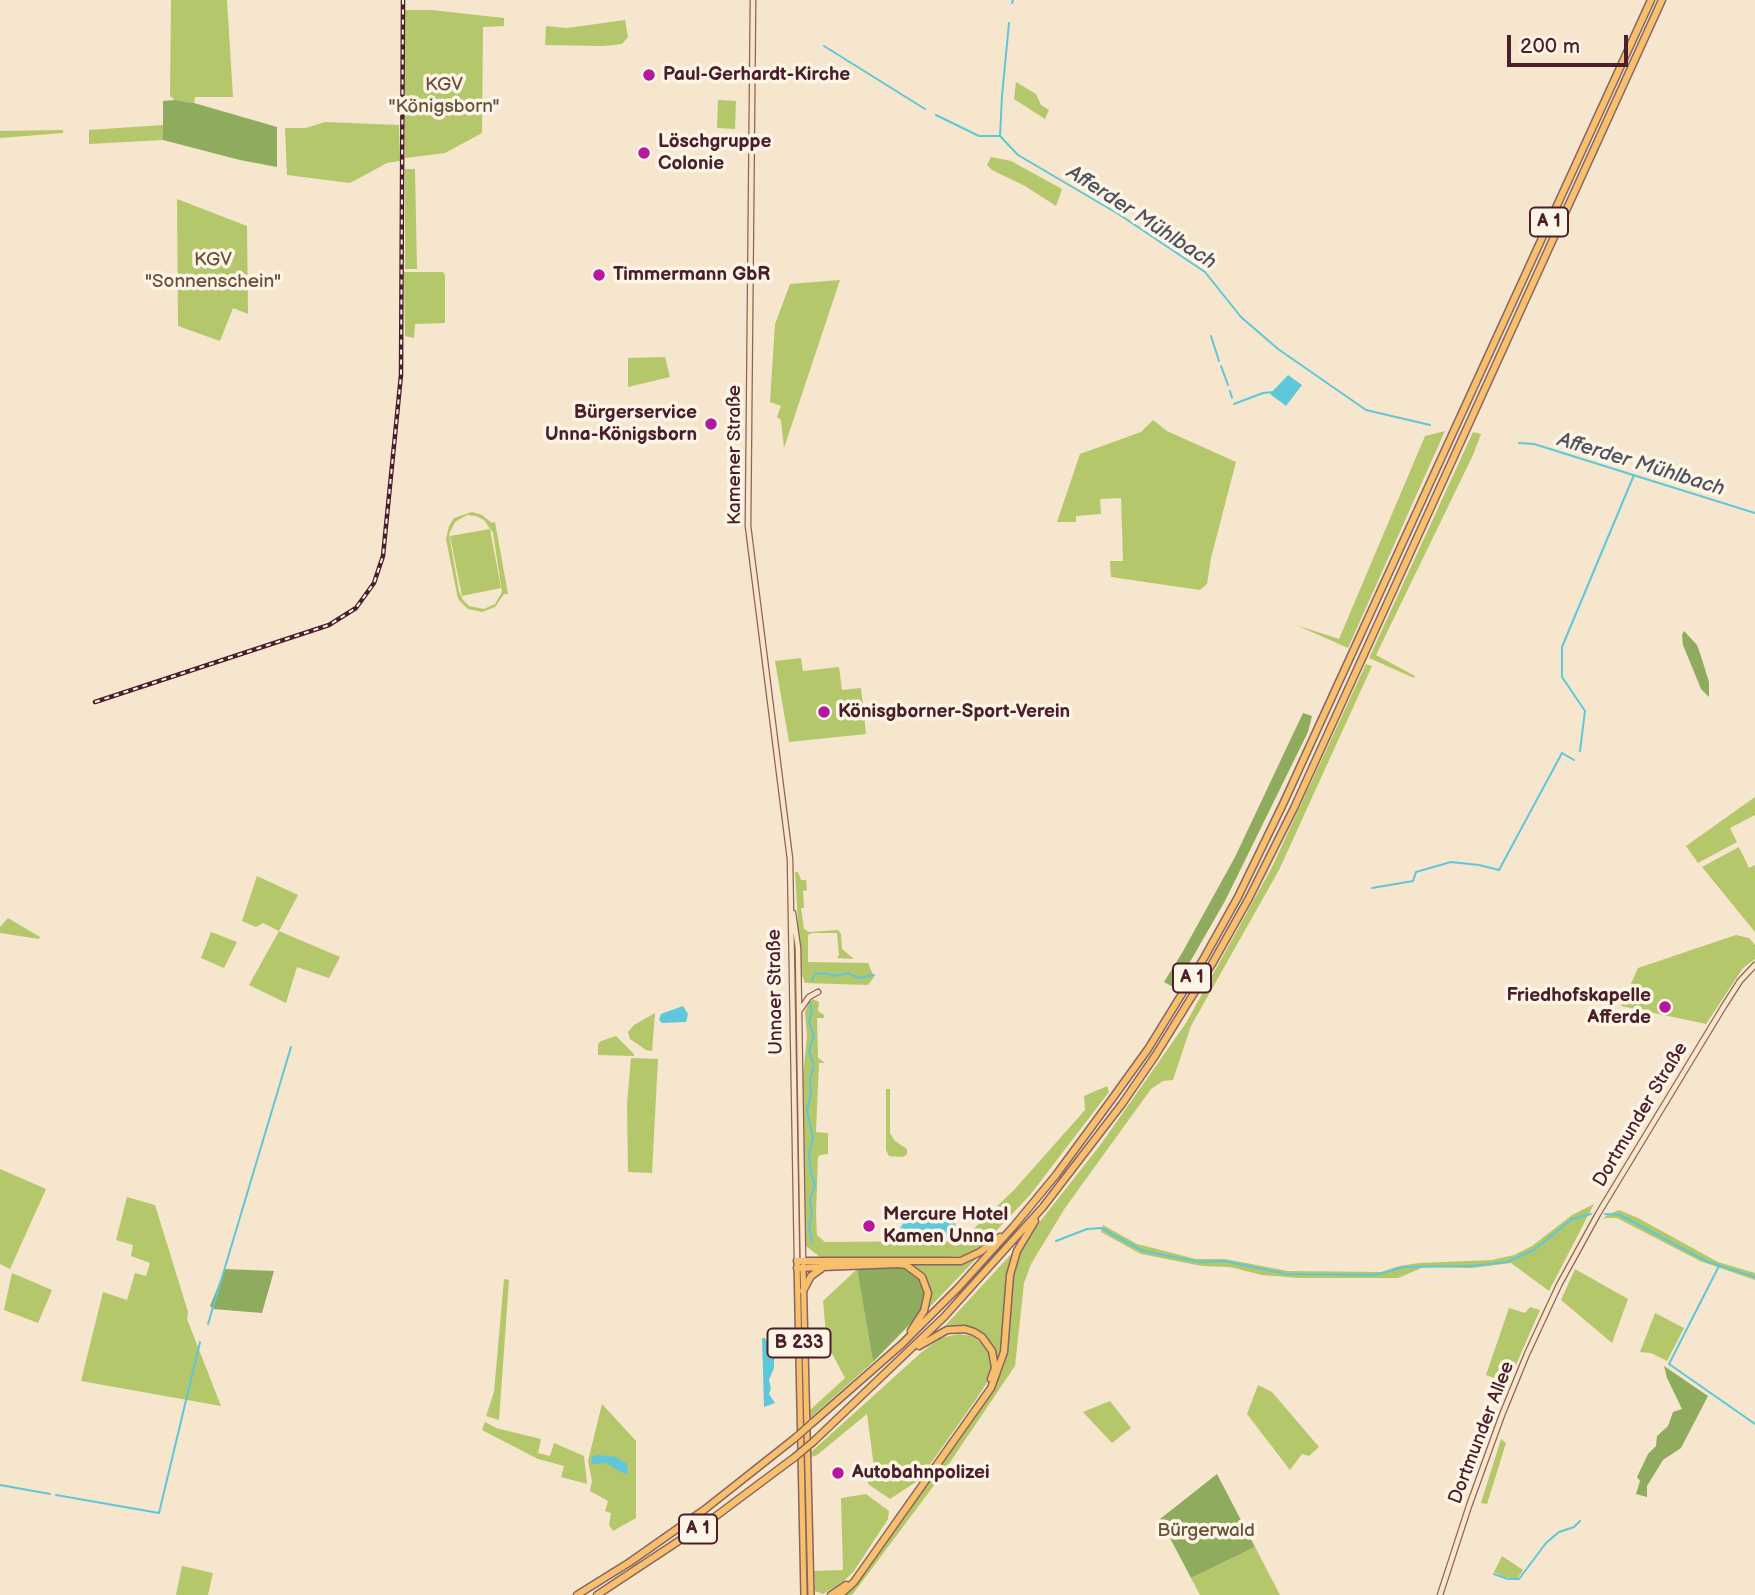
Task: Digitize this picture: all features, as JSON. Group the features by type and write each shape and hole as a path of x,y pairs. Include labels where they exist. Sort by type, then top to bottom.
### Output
{"highway":[{"name":"A 1","path":"597,1595 712,1519 795,1457 909,1352 980,1279 1043,1207 1155,1056 1212,964 1271,854 1662,0"},
{"name":"A 1","path":"577,1595 705,1510 795,1438 902,1344 1013,1227 1056,1175 1148,1049 1204,958 1262,850 1650,1"},
{"path":"840,1595 854,1582 991,1388 1004,1352 1010,1275 1017,1251 1043,1207"},
{"path":"800,1265 961,1261 980,1252 1013,1227"},
{"path":"800,1265 826,1267 898,1264 915,1270 922,1278 928,1293 924,1311 902,1344"},
{"path":"803,1291 811,1276 826,1267"},
{"path":"831,1595 852,1579 984,1392 995,1368 988,1343 965,1329 947,1330 909,1352"}],"main road":[{"name":"Kamener Straße","path":"753,0 748,526 787,835 792,908"},
{"name":"Unnaer Straße","path":"792,908 796,926 796,985 792,992 811,1595"},
{"name":"Dortmunder Straße","path":"1559,1285 1598,1214 1728,999 1755,965"},
{"name":"Unnaer Straße","path":"796,985 800,992 804,1595"},
{"path":"792,992 800,992"},
{"path":"800,1011 806,1001 818,992"},
{"name":"Dortmunder Allee","path":"1440,1595 1502,1415 1559,1285"}],"green space":[{"path":"171,0 227,0 233,97 195,97 194,103 175,100 170,96"},
{"name":"KGV \"Königsborn\"","path":"405,10 432,10 504,18 504,26 483,27 482,133 445,153 405,158"},
{"path":"625,20 628,37 622,44 545,45 546,26 567,28"},
{"path":"1016,82 1036,94 1041,105 1049,110 1045,119 1014,99"},
{"path":"175,100 277,127 277,167 163,140 163,101"},
{"path":"718,100 736,101 735,129 717,128"},
{"path":"325,122 399,125 400,161 387,163 350,183 287,175 285,128 306,128"},
{"path":"163,125 163,140 89,144 89,130"},
{"path":"63,130 63,133 0,138 0,131"},
{"path":"991,157 1011,161 1062,189 1056,206 1025,186 992,170 987,165"},
{"path":"405,169 415,169 417,269 405,269"},
{"name":"KGV \"Sonnenschein\"","path":"177,199 247,226 248,314 233,308 220,341 178,326"},
{"path":"404,272 443,272 445,275 445,323 415,324 414,338 405,336"},
{"path":"840,280 784,448 781,420 777,417 781,406 770,402 775,324 790,284"},
{"path":"665,357 670,377 628,387 628,358"},
{"path":"1153,420 1167,431 1236,462 1211,558 1207,584 1200,590 1111,577 1110,561 1123,561 1121,498 1100,499 1101,514 1076,516 1076,522 1057,522 1080,454 1141,432"},
{"path":"1445,431 1348,648 1296,625 1339,639 1425,436"},
{"path":"1473,432 1481,434 1473,455 1376,655 1415,676 1414,678 1369,658"},
{"path":"472,512 482,515 492,523 495,522 508,594 504,594 495,607 482,612 468,609 458,599 446,539 454,518","holes":["467,515 484,520 493,533 502,592 495,604 484,609 469,606 463,600 449,534 455,522"]},
{"path":"490,529 501,588 462,596 450,536"},
{"path":"1684,631 1697,645 1709,682 1709,697 1701,689 1683,645"},
{"name":"Könisgborner-Sport-Verein","path":"801,658 803,671 839,667 842,690 861,688 866,734 789,742 775,661"},
{"path":"1366,664 1372,666 1279,870 1191,1026 1173,1080 1163,1081 1151,1089 1065,1208 1031,1264 1024,1283 1015,1366 938,1480 852,1595 846,1595 992,1390 1004,1366 1014,1275 1020,1253 1031,1233 1101,1144 1186,1023 1272,867"},
{"path":"1303,713 1312,716 1308,732 1225,901 1175,988 1164,982 1235,857"},
{"path":"1755,797 1755,815 1730,828 1737,842 1698,863 1686,846"},
{"path":"1739,847 1749,868 1755,865 1755,932 1702,867"},
{"path":"795,872 798,872 801,880 806,880 807,890 803,891 804,908 801,908 804,929 809,932 838,930 841,934 842,949 854,959 837,958 837,933 812,933 808,935 808,962 868,963 874,977 868,985 805,983 801,973"},
{"path":"257,876 298,895 279,931 263,923 256,927 242,921"},
{"path":"8,918 40,937 39,939 0,933 0,927"},
{"path":"279,931 340,957 329,978 297,967 286,1003 249,985"},
{"path":"211,932 237,942 224,968 201,958"},
{"path":"1736,935 1749,938 1755,945 1755,959 1743,968 1706,1024 1621,1006 1638,968"},
{"path":"813,999 819,1002 818,1011 824,1015 824,1018 817,1018 818,1058 825,1063 819,1063 816,1132 828,1133 828,1154 818,1157 816,1213 817,1235 825,1242 961,1241 1014,1190 1085,1110 1084,1096 1107,1086 1109,1092 1030,1195 979,1249 962,1256 931,1258 820,1257 805,1245 804,1210 802,1086 807,1036 805,1012"},
{"path":"655,1013 652,1051 630,1039 628,1032 634,1025"},
{"path":"616,1036 634,1056 598,1055 598,1044"},
{"path":"631,1058 658,1059 652,1173 628,1172 627,1104"},
{"path":"886,1089 890,1089 890,1133 895,1141 907,1149 907,1154 903,1157 889,1156 886,1150"},
{"path":"0,1169 46,1189 10,1269 0,1264"},
{"path":"127,1197 155,1205 188,1312 187,1319 221,1406 81,1381 103,1292 127,1300 135,1273 146,1276 150,1263 131,1256 133,1245 116,1240"},
{"path":"1594,1204 1549,1291 1511,1263 1472,1268 1424,1267 1398,1278 1300,1278 1262,1275 1230,1267 1202,1266 1141,1254 1101,1232 1103,1225 1137,1244 1196,1259 1225,1259 1288,1271 1381,1272 1419,1263 1492,1260 1514,1255 1532,1246 1572,1215"},
{"path":"1619,1210 1718,1262 1755,1273 1755,1280 1700,1261 1617,1218 1605,1218 1601,1221 1607,1215"},
{"path":"1014,1251 1002,1350 997,1362 995,1350 974,1330 941,1330"},
{"path":"975,1258 927,1310 930,1301 928,1282 923,1273 908,1264"},
{"path":"888,1266 905,1268 918,1277 925,1290 924,1305 915,1319 873,1362 857,1269"},
{"path":"225,1269 274,1271 262,1313 213,1309 210,1306"},
{"path":"857,1269 873,1362 809,1419 809,1411 845,1378 827,1344 823,1301"},
{"path":"1575,1269 1628,1299 1612,1343 1561,1300"},
{"path":"12,1273 52,1290 38,1323 4,1310"},
{"path":"504,1279 509,1280 499,1420 486,1416 494,1392"},
{"path":"1530,1307 1540,1310 1508,1383 1486,1375 1509,1308 1525,1313"},
{"path":"1655,1313 1684,1328 1667,1361 1651,1353 1640,1352"},
{"path":"959,1334 972,1336 982,1343 990,1354 992,1367 988,1381 919,1480 890,1499 868,1484 868,1477 875,1475 867,1414 812,1457 811,1452 923,1351 941,1338"},
{"path":"1664,1366 1708,1396 1681,1448 1663,1460 1647,1486 1647,1497 1636,1494 1640,1481 1637,1477 1648,1454 1656,1446 1657,1436 1668,1426 1673,1412 1682,1409"},
{"path":"1258,1385 1272,1392 1319,1447 1309,1456 1302,1454 1290,1470 1247,1414"},
{"path":"1110,1401 1131,1428 1112,1443 1083,1412"},
{"path":"602,1404 636,1441 636,1518 613,1531 609,1525 611,1513 605,1511 608,1501 590,1491 592,1481 588,1461"},
{"path":"485,1422 496,1428 541,1439 538,1453 550,1456 554,1443 584,1456 587,1484 561,1477 564,1466 538,1459 482,1430"},
{"path":"1501,1439 1506,1443 1487,1504 1481,1503"},
{"name":"Bürgerwald","path":"1217,1474 1255,1547 1191,1578 1160,1519"},
{"path":"866,1494 889,1511 888,1519 854,1571 844,1581 823,1594 815,1591 814,1571 843,1570 841,1498"},
{"path":"1255,1547 1280,1595 1200,1595 1191,1578"},
{"path":"1502,1556 1523,1570 1517,1579 1494,1572"},
{"path":"182,1566 213,1573 208,1595 176,1595"}],"water":[{"path":"1288,375 1302,385 1286,406 1270,394"},
{"path":"683,1006 688,1014 686,1022 662,1023 659,1020 661,1014"},
{"path":"925,1210 940,1212 955,1222 957,1237 935,1240 901,1237 898,1232 908,1215"},
{"path":"762,1338 765,1338 771,1349 775,1346 776,1339 778,1344 769,1380 769,1394 775,1403 764,1407"},
{"path":"591,1457 616,1457 627,1464 628,1472 625,1474 606,1463 592,1464"}],"waterway":[{"name":"Afferder Mühlbach","path":"1009,23 1000,136 1018,155 1120,215 1205,272 1241,317 1278,349 1366,410 1430,425"},
{"path":"824,46 925,109"},
{"path":"936,115 979,136 999,136"},
{"path":"1211,336 1219,361"},
{"path":"1221,366 1228,385"},
{"path":"1230,391 1232,398"},
{"path":"1234,404 1263,393 1274,392"},
{"name":"Afferder Mühlbach","path":"1519,443 1534,444 1755,513"},
{"path":"1580,751 1585,711 1562,677 1562,647 1634,475"},
{"path":"1372,888 1413,881 1416,872 1451,862 1499,870 1562,753 1574,760"},
{"path":"812,980 815,974 823,973 835,976 847,973 859,978 874,975"},
{"path":"810,1003 812,1010 809,1022 814,1035 809,1051 813,1062"},
{"path":"208,1324 291,1047"},
{"path":"810,1079 814,1066"},
{"path":"810,1081 811,1094 807,1111 813,1138 809,1153 815,1185 810,1200 812,1215 809,1226 812,1242"},
{"path":"1056,1241 1087,1229 1101,1228 1143,1251 1200,1262 1224,1261 1286,1274 1375,1275 1405,1267 1471,1266 1507,1262 1534,1250 1572,1219 1591,1214"},
{"path":"1605,1214 1620,1215 1706,1261 1755,1277"},
{"path":"1719,1266 1669,1364 1755,1424"},
{"path":"56,1495 159,1513 200,1342"},
{"path":"0,1485 50,1494"},
{"path":"1494,1574 1508,1579 1519,1579 1546,1543 1559,1532 1574,1527 1580,1521"}],"railway":[{"path":"95,702 329,625 356,608 374,583 383,556 401,375 403,0"}],"place":[{"name":"Paul-Gerhardt-Kirche","path":"649,75"},
{"name":"Löschgruppe Colonie","path":"644,153"},
{"name":"Timmermann GbR","path":"599,275"},
{"name":"Bürgerservice Unna-Königsborn","path":"711,424"},
{"name":"Könisgborner-Sport-Verein","path":"824,712"},
{"name":"Friedhofskapelle Afferde","path":"1665,1007"},
{"name":"Mercure Hotel Kamen Unna","path":"869,1226"},
{"name":"Autobahnpolizei","path":"838,1473"}]}
